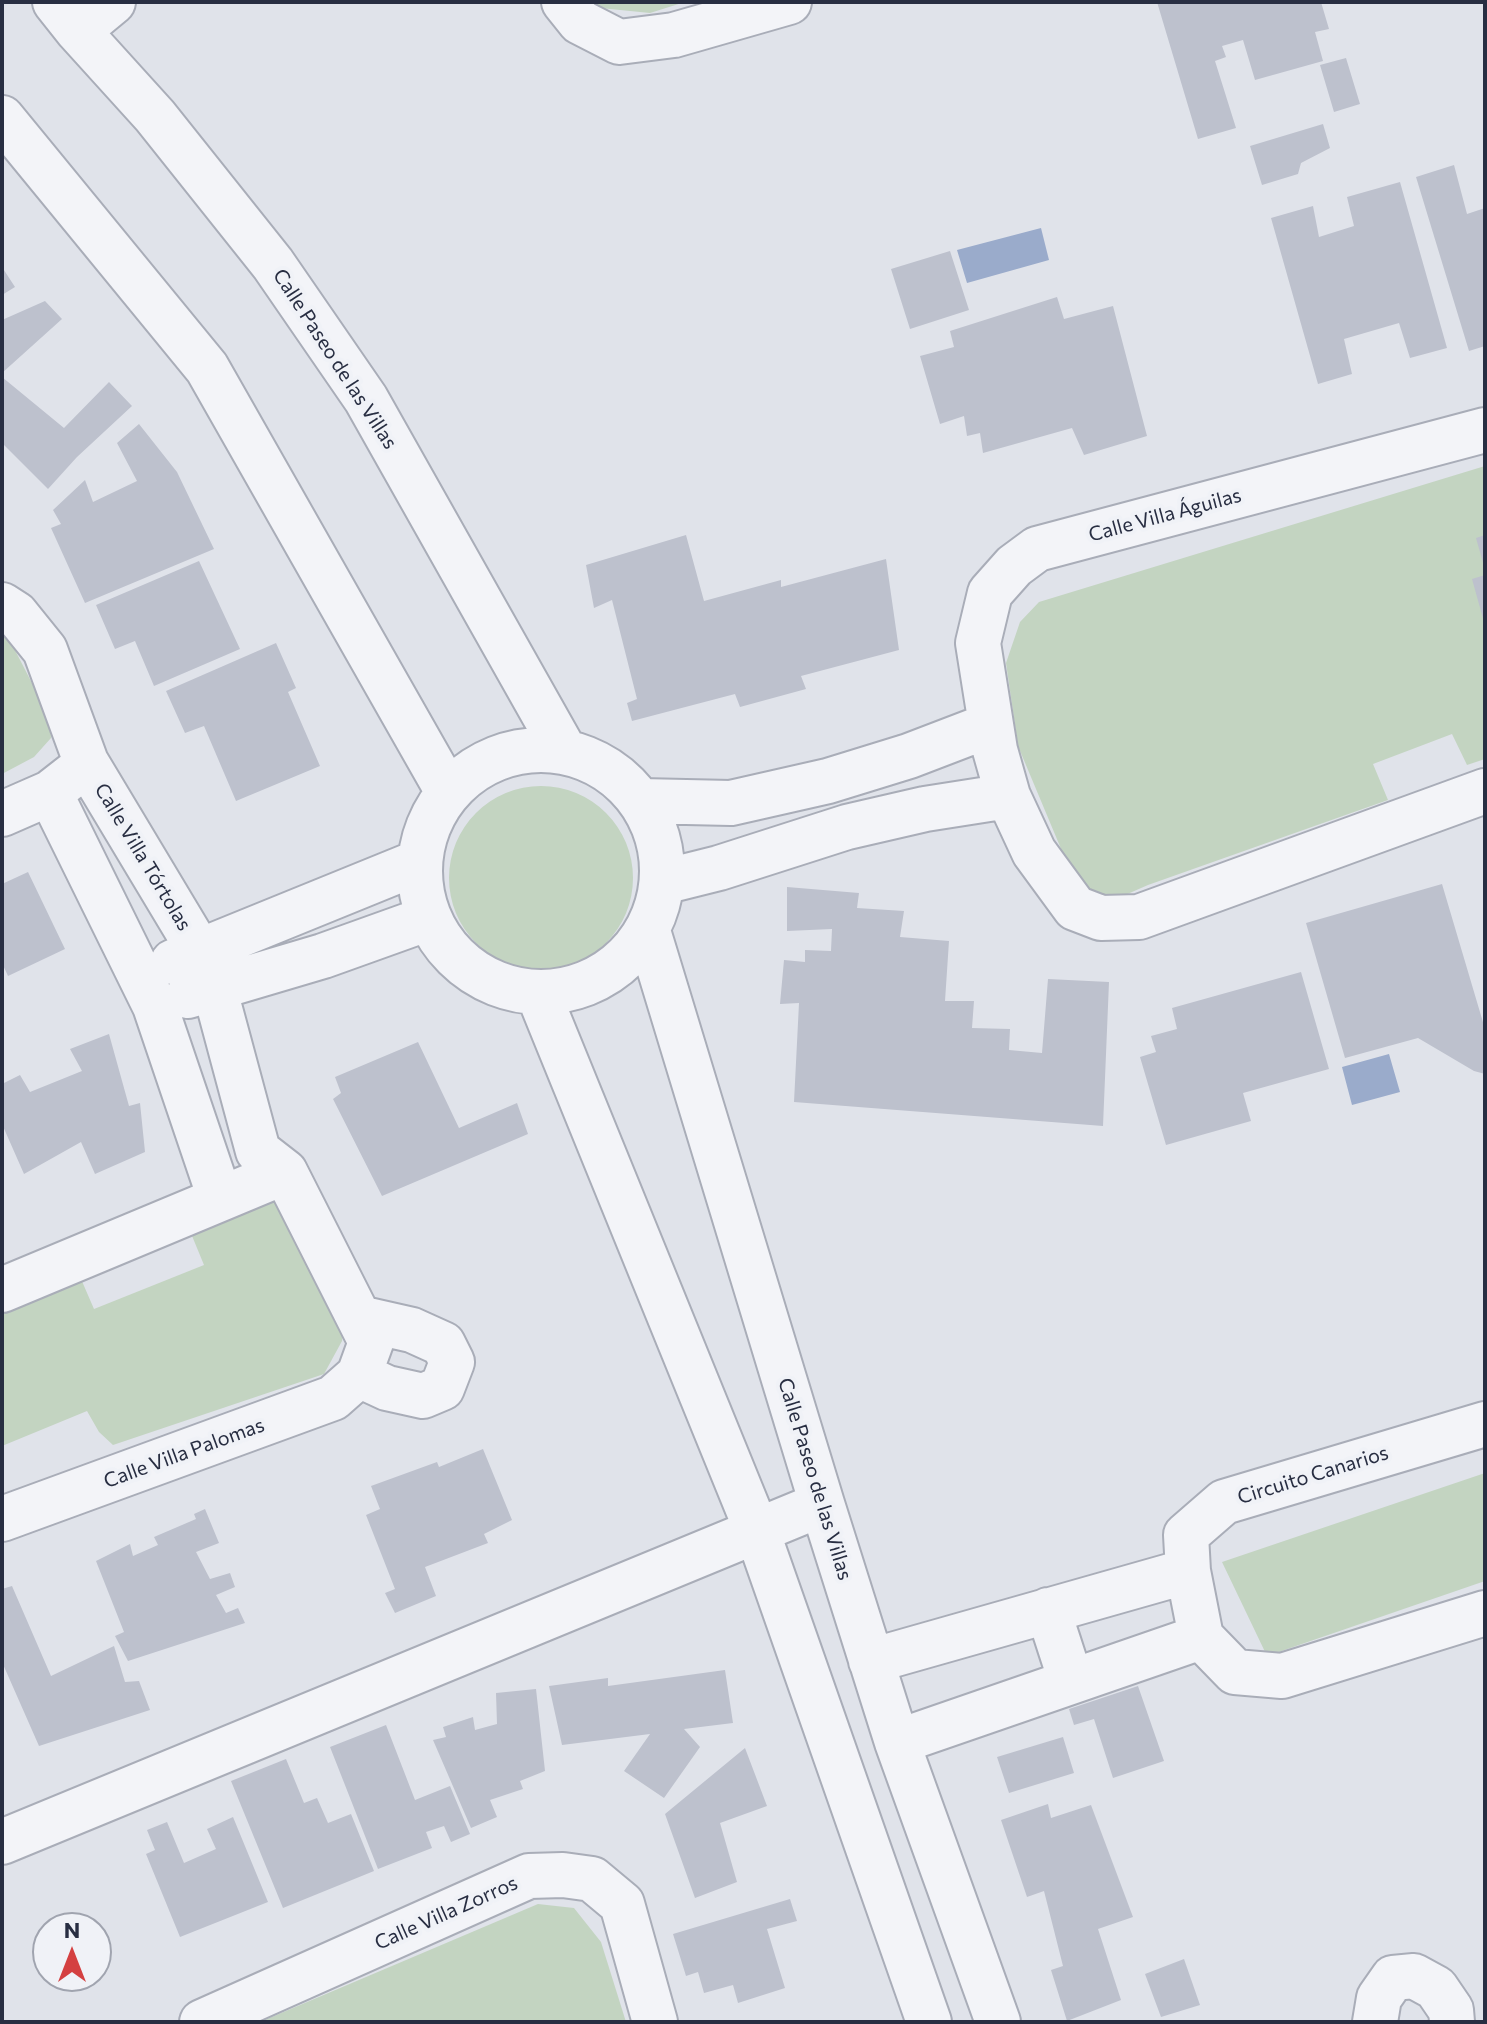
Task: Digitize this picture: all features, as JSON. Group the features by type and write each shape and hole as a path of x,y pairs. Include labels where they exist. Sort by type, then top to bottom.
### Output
{"street":[{"path":"66,17 113,2"},
{"path":"564,2 580,22 619,42 674,35 789,2"},
{"name":"Calle Paseo de las Villas","path":"66,17 155,116 273,264 366,399 565,752"},
{"path":"2,118 207,368 448,792"},
{"name":"Calle Villa Águilas","path":"1485,430 1037,549 1014,566 990,593 978,643 990,725 1008,796 1034,852 1075,908 1101,918 1139,917 1485,791"},
{"name":"Calle Villa Tórtolas","path":"2,605 16,614 45,650 86,762 207,970"},
{"path":"641,801 731,803 828,781 909,756 990,725"},
{"path":"539,749 565,752 608,769 641,801 659,840 663,882 658,908 648,931 628,957 601,977 571,989 538,993 510,989 484,979 461,963 442,943 422,901 419,862 428,826 448,792 466,774 488,761 513,753 539,749"},
{"name":"Calle Villa Tórtolas","path":"2,814 50,793 86,762"},
{"path":"828,781 847,827"},
{"path":"50,793 148,990 220,1198"},
{"path":"663,882 719,868 847,827 925,809 1008,796"},
{"path":"148,990 207,970 419,862"},
{"path":"207,970 323,956 429,918"},
{"name":"Calle Paseo de las Villas","path":"648,931 871,1661 998,2022"},
{"path":"207,970 258,1151 285,1172 371,1342 359,1375 387,1388 423,1396 442,1388 452,1362 443,1344 412,1330 359,1318"},
{"path":"538,993 757,1531 929,2022"},
{"path":"2,1290 285,1172"},
{"name":"Calle Villa Palomas","path":"2,1519 333,1398 359,1375"},
{"name":"Circuito Canarios","path":"1201,1637 1188,1571 1186,1535 1224,1502 1485,1424"},
{"path":"2,1842 822,1504"},
{"path":"871,1661 1188,1571"},
{"path":"1048,1610 1071,1681"},
{"path":"897,1742 1201,1637 1235,1672 1282,1676 1485,1613"},
{"name":"Calle Villa Zorros","path":"202,2022 529,1876 563,1875 592,1879 622,1904 655,2022"},
{"path":"1375,2022 1379,1998 1393,1978 1414,1976 1436,1988 1451,2010 1452,2022"}],"green space":[{"path":"593,2 685,2 650,13 600,8"},
{"path":"1485,466 1485,759 1467,765 1452,734 1373,764 1388,800 1116,899 1095,898 1077,887 1018,746 1006,663 1020,622 1039,602"},
{"path":"2,625 50,718 51,738 34,757 2,774"},
{"path":"541,786 576,793 606,813 626,843 633,878 626,913 606,943 576,963 541,970 506,963 476,943 456,913 449,878 456,843 476,813 506,793"},
{"path":"263,1200 277,1201 344,1325 342,1341 324,1374 113,1445 99,1432 87,1411 2,1446 2,1314 81,1279 94,1309 204,1265 190,1231"},
{"path":"1485,1473 1485,1581 1267,1656 1222,1562"},
{"path":"538,1904 574,1908 601,1942 626,2022 260,2022"}],"water":[{"path":"1041,228 1049,260 967,283 957,250"},
{"path":"1389,1054 1400,1092 1352,1105 1342,1067"}],"building":[{"path":"1157,2 1321,2 1329,29 1315,32 1323,61 1255,80 1243,40 1222,46 1226,57 1215,61 1236,128 1198,139"},
{"path":"1346,58 1360,104 1334,112 1320,65"},
{"path":"1323,124 1330,148 1301,163 1298,174 1262,185 1250,146"},
{"path":"1454,165 1467,214 1485,208 1485,346 1469,351 1416,177"},
{"path":"1400,182 1447,348 1410,358 1399,323 1344,339 1352,374 1318,384 1271,218 1313,206 1319,237 1354,226 1347,197"},
{"path":"950,251 969,310 910,329 891,269"},
{"path":"2,267 15,287 2,295"},
{"path":"1057,297 1064,319 1113,306 1147,436 1084,455 1072,428 983,453 980,433 967,436 964,416 940,424 920,356 954,347 950,331"},
{"path":"45,301 62,319 2,373 2,320"},
{"path":"2,377 64,428 109,382 132,406 48,489 2,443"},
{"path":"139,424 177,472 214,549 85,603 51,528 61,524 53,510 85,480 93,502 137,481 117,443"},
{"path":"686,535 704,601 781,580 781,587 886,559 899,650 801,676 806,689 740,707 735,694 632,721 627,703 637,699 612,600 594,608 586,565"},
{"path":"1485,535 1485,566 1484,566 1476,538"},
{"path":"199,561 240,649 154,686 135,641 115,649 96,605"},
{"path":"1485,575 1485,622 1484,622 1472,579"},
{"path":"276,643 296,688 288,692 320,766 236,801 204,726 185,733 166,691"},
{"path":"28,872 65,949 8,976 2,963 2,884"},
{"path":"1442,884 1485,1029 1485,1074 1474,1071 1418,1038 1345,1058 1306,923"},
{"path":"787,887 859,893 857,908 904,911 900,937 949,941 945,1001 974,1001 972,1028 1010,1029 1009,1050 1042,1053 1048,979 1109,982 1103,1126 794,1102 799,1003 780,1004 784,960 805,962 805,950 831,951 832,929 787,931"},
{"path":"1301,972 1329,1069 1243,1093 1251,1121 1166,1145 1140,1057 1156,1052 1151,1036 1177,1029 1172,1008"},
{"path":"109,1034 129,1106 140,1103 145,1152 95,1174 81,1142 24,1174 2,1124 2,1084 20,1075 30,1092 82,1071 70,1049"},
{"path":"418,1042 459,1128 517,1103 528,1134 382,1196 333,1099 341,1093 335,1077"},
{"path":"483,1449 512,1520 484,1534 488,1543 425,1567 436,1596 395,1613 385,1593 395,1589 366,1515 380,1509 371,1486 437,1462 439,1467"},
{"path":"205,1509 219,1543 196,1552 210,1579 230,1573 235,1587 216,1595 226,1613 238,1608 245,1623 128,1661 115,1636 124,1632 96,1561 130,1544 133,1556 158,1545 154,1537 196,1519 194,1514"},
{"path":"12,1586 51,1676 114,1646 125,1682 139,1681 150,1710 39,1746 2,1662 2,1589"},
{"path":"725,1670 733,1723 684,1729 700,1747 664,1798 624,1771 650,1734 562,1745 549,1686 608,1678 608,1686"},
{"path":"1138,1686 1164,1761 1113,1778 1094,1719 1074,1725 1069,1709"},
{"path":"536,1689 545,1771 520,1781 523,1789 490,1800 497,1817 471,1828 433,1740 446,1737 443,1727 473,1717 475,1730 497,1724 496,1693"},
{"path":"386,1725 415,1800 450,1786 470,1834 451,1842 444,1826 426,1832 432,1848 378,1869 330,1747"},
{"path":"1063,1737 1074,1773 1009,1793 997,1757"},
{"path":"745,1748 767,1806 720,1823 737,1882 695,1898 665,1814"},
{"path":"286,1759 304,1803 317,1798 328,1823 351,1814 374,1871 283,1908 231,1781"},
{"path":"1048,1804 1051,1818 1091,1805 1133,1917 1098,1929 1121,2000 1067,2021 1051,1970 1063,1966 1044,1891 1027,1897 1001,1820"},
{"path":"233,1817 268,1902 180,1937 146,1854 155,1850 147,1830 167,1822 184,1863 216,1849 207,1829"},
{"path":"790,1899 797,1921 767,1929 785,1988 738,2003 733,1985 704,1993 698,1972 686,1976 673,1934"},
{"path":"1184,1959 1200,2005 1161,2017 1145,1974"}]}
